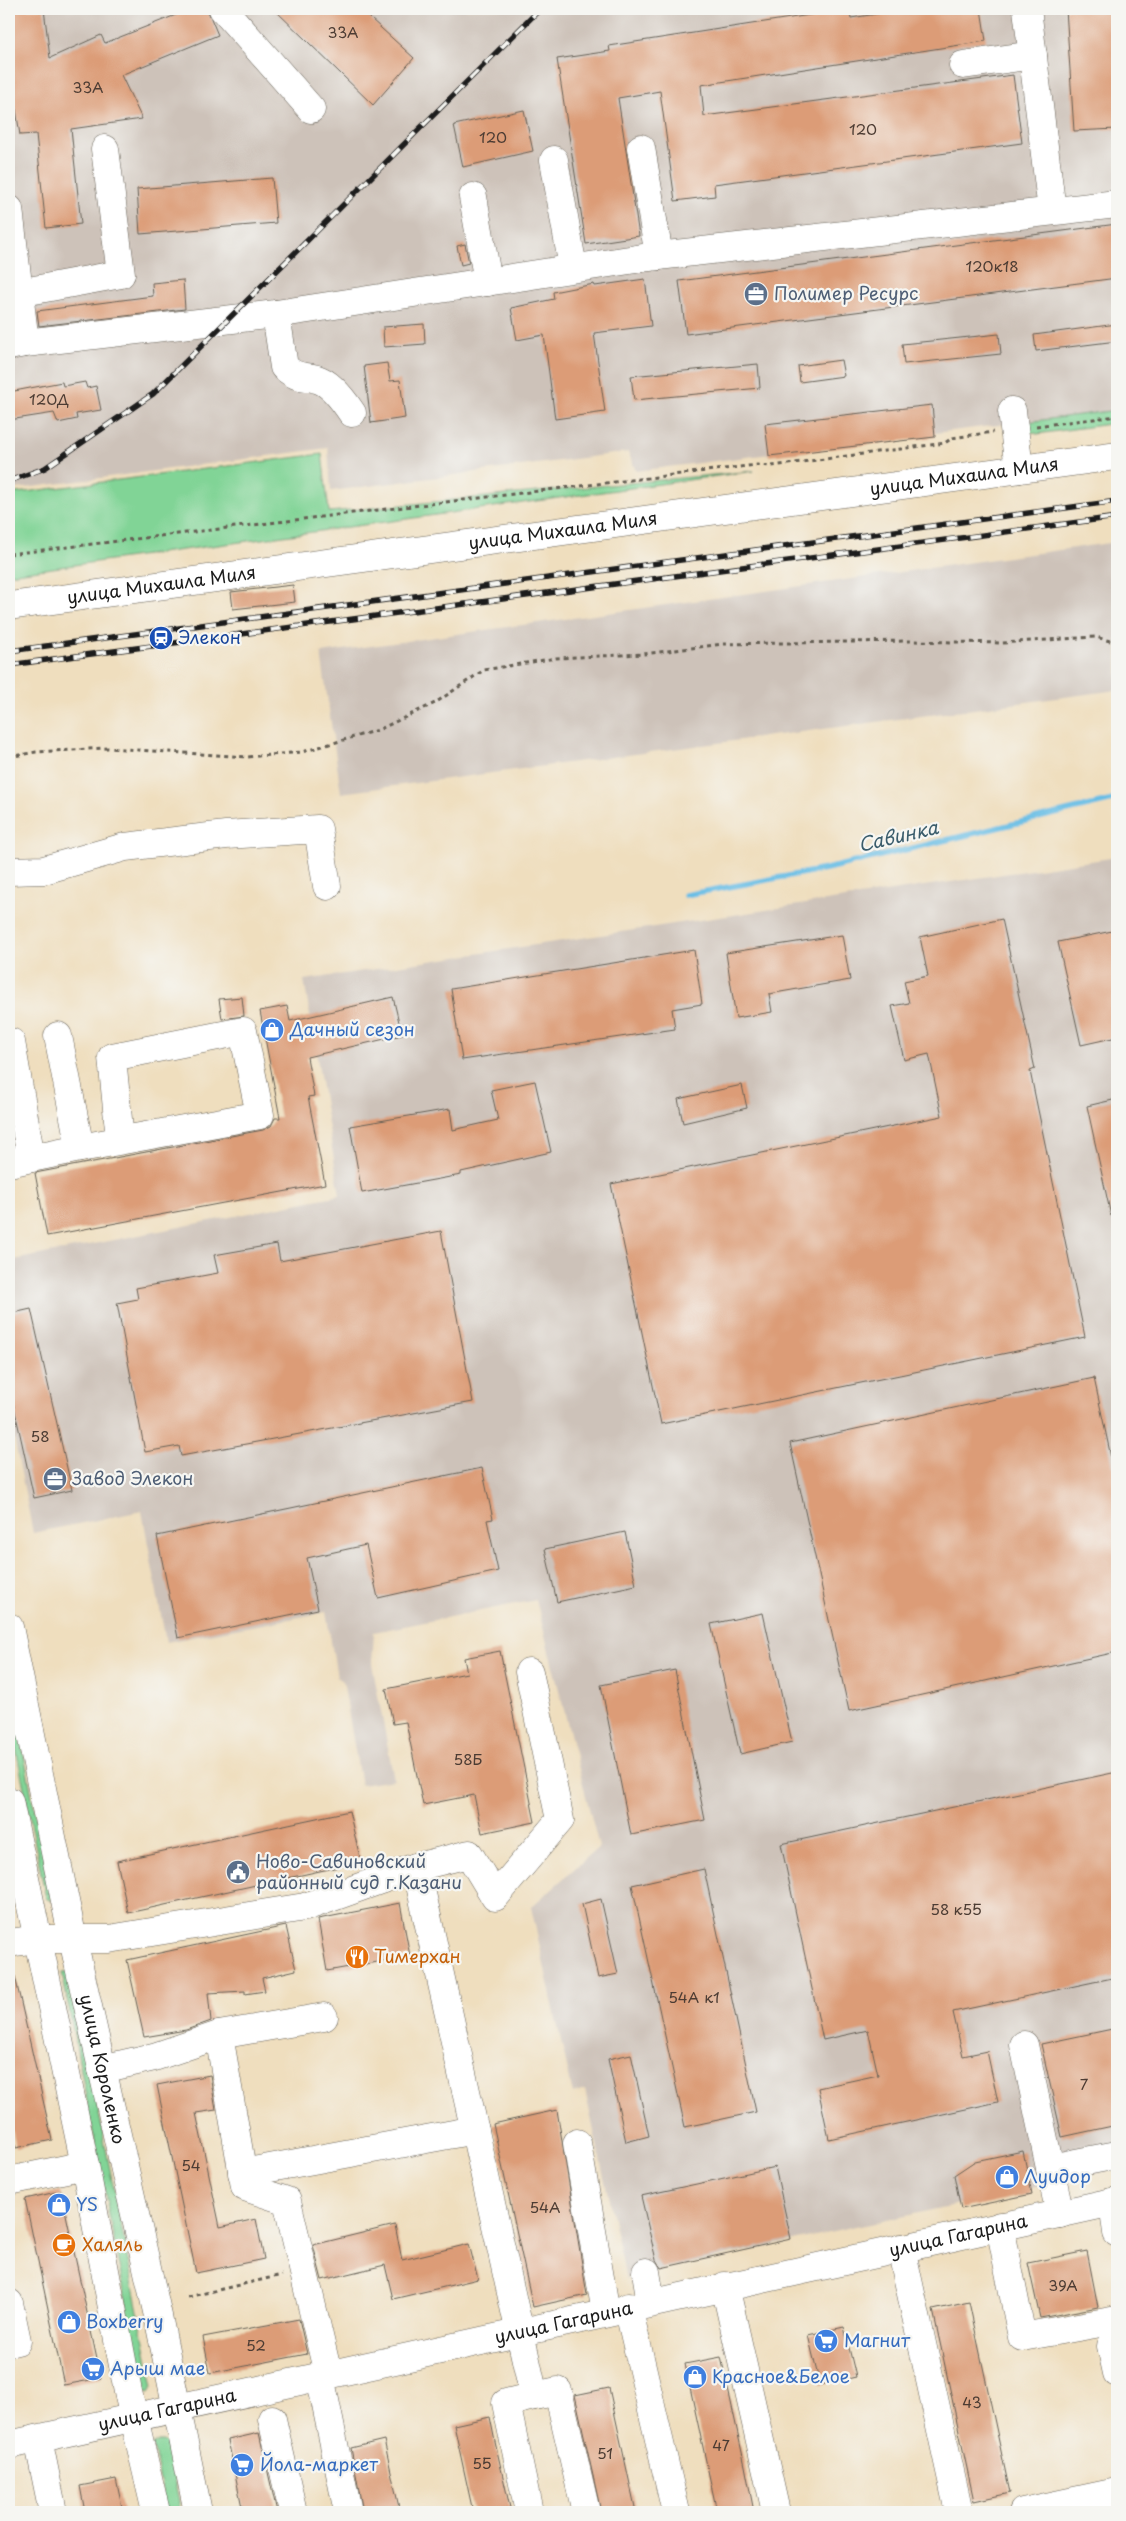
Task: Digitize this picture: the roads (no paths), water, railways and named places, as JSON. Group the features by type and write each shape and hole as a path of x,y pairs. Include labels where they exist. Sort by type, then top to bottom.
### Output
{"street":[{"path":"223,9 311,109"},
{"path":"1027,9 1052,211"},
{"path":"963,65 1033,55"},
{"path":"641,148 659,256"},
{"path":"18,292 122,274 105,149"},
{"path":"554,160 573,268"},
{"path":"473,197 488,282"},
{"path":"9,209 18,292 17,345 276,314 659,256 1117,204"},
{"path":"276,314 284,367 296,377 319,379 342,398 352,413"},
{"path":"1014,420 1019,469"},
{"name":"улица Михаила Миля","path":"9,606 1117,456"},
{"path":"9,870 44,870 125,847 226,836 318,829 327,886"},
{"path":"11,1042 20,1161 120,1140 260,1115 243,1031 112,1057 120,1140"},
{"path":"58,1036 80,1148"},
{"name":"улица Короленко","path":"9,1627 73,1940 158,2316 175,2409 189,2464 198,2512"},
{"path":"9,1943 37,1939 73,1940 125,1937 305,1907 416,1867 469,1854 495,1897 560,1820 529,1672"},
{"name":"улица Короленко","path":"9,1801 85,2165 134,2418 156,2512"},
{"path":"416,1867 534,2396"},
{"path":"102,2069 154,2057 219,2035 324,2017"},
{"path":"219,2035 245,2188 287,2201 324,2375 348,2512"},
{"path":"1024,2045 1060,2214"},
{"path":"242,2174 475,2130"},
{"path":"577,2143 629,2308 676,2512"},
{"path":"1050,2168 1117,2155"},
{"path":"9,2181 85,2165"},
{"path":"1115,2202 1117,2233"},
{"name":"улица Гагарина","path":"9,2445 725,2286 1115,2202"},
{"path":"1000,2226 1022,2337 1117,2320"},
{"path":"902,2248 959,2512"},
{"path":"629,2308 646,2272"},
{"path":"725,2286 776,2512"},
{"path":"9,2303 17,2341 9,2343"},
{"path":"1117,2344 1111,2346 1117,2373"},
{"path":"529,2512 506,2404 558,2391 586,2512"},
{"path":"272,2419 293,2512"},
{"path":"38,2439 53,2512"},
{"path":"1023,2512 1117,2492"}],"waterway":[{"name":"Савинка","path":"685,895 826,869 1117,799"}],"railway":[{"path":"9,481 45,468 153,394 540,9"},
{"path":"9,651 1117,501"},
{"path":"9,665 1117,517"}],"place":[{"name":"Полимер Ресурс","path":"756,294"},
{"name":"Элекон","path":"161,638"},
{"name":"Дачный сезон","path":"272,1030"},
{"name":"Завод Элекон","path":"55,1479"},
{"name":"Ново-Савиновский районный суд г.Казани","path":"238,1872"},
{"name":"Тимерхан","path":"357,1957"},
{"name":"Луидор","path":"1007,2177"},
{"name":"YS","path":"59,2205"},
{"name":"Халяль","path":"64,2245"},
{"name":"Boxberry","path":"69,2322"},
{"name":"Магнит","path":"826,2341"},
{"name":"Арыш мае","path":"93,2369"},
{"name":"Красное&Белое","path":"695,2377"},
{"name":"Йола-маркет","path":"242,2465"}]}
